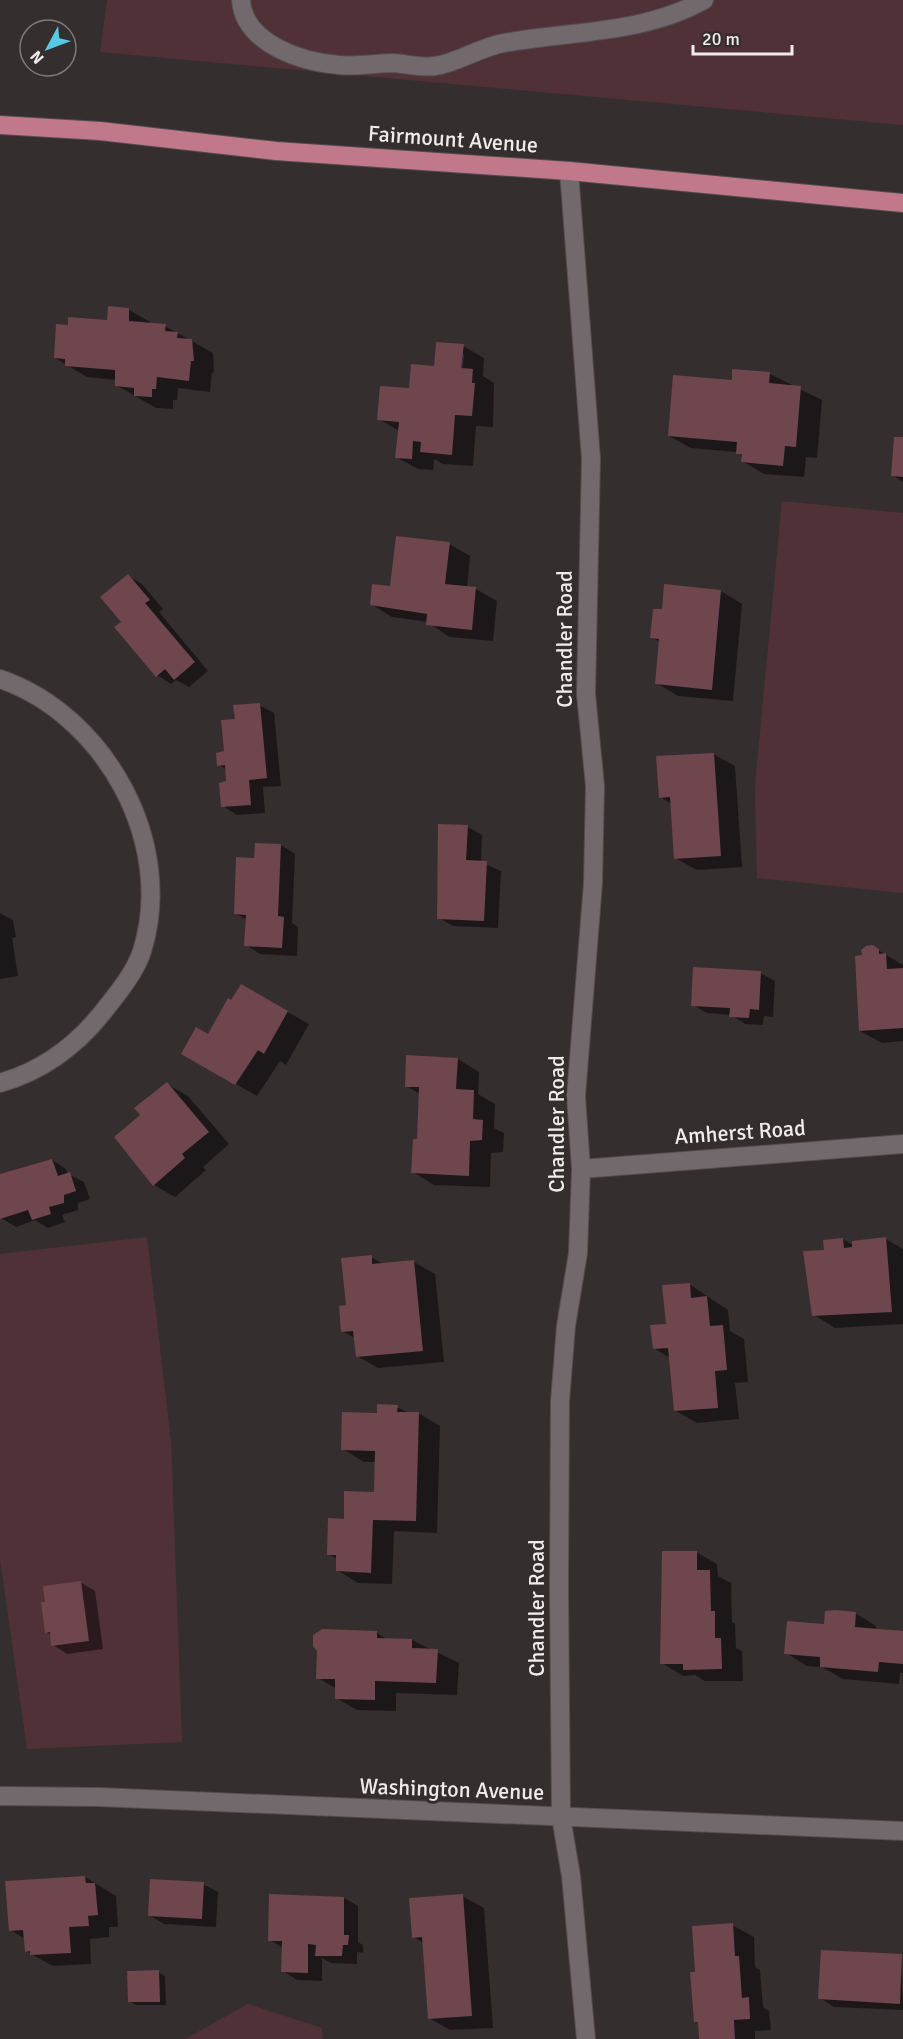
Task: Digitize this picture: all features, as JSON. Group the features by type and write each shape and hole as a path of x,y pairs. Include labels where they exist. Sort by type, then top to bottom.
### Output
{"main road":[{"name":"Fairmount Avenue","path":"0,125 100,131 276,151 569,171 903,202"}],"street":[{"path":"241,0 242,13 259,35 288,55 340,66 395,63 436,66 502,43 582,33 649,20 691,7 704,0"},
{"name":"Chandler Road","path":"569,171 591,459 586,694 595,786 593,883 576,1096 581,1169 578,1253 566,1326 560,1401 561,1817 571,1876 586,2039"},
{"path":"0,679 36,694 76,728 107,760 129,800 145,842 150,880 149,925 141,954 123,986 86,1034 57,1058 0,1083"},
{"name":"Amherst Road","path":"581,1169 903,1144"},
{"name":"Washington Avenue","path":"0,1796 99,1797 903,1831"}],"shaded area":[{"path":"107,0 903,0 903,125 100,52"},
{"path":"782,501 903,513 903,893 757,878 755,785"},
{"path":"147,1237 171,1441 182,1742 27,1749 0,1559 0,1254"},
{"path":"248,2004 322,2028 322,2039 185,2039"}],"building":[{"path":"108,306 129,308 129,321 166,324 165,331 178,332 177,338 192,339 194,361 191,361 189,381 157,377 156,389 152,389 152,397 134,396 134,388 115,386 115,370 65,366 65,359 54,358 56,324 68,325 68,317 107,320"},
{"path":"436,342 464,344 461,368 473,369 472,383 475,383 472,416 455,415 452,455 420,452 421,442 413,441 412,459 395,458 399,422 377,420 380,386 409,388 411,364 434,366"},
{"path":"732,369 770,372 769,383 801,386 796,447 785,446 783,466 741,462 742,454 736,454 737,442 668,436 673,375 732,380"},
{"path":"894,437 903,437 903,477 891,476"},
{"path":"396,536 450,542 445,584 476,587 472,630 426,625 427,614 370,605 372,584 390,586"},
{"path":"128,574 150,600 145,603 195,662 174,680 165,669 156,677 114,627 121,622 100,597"},
{"path":"664,584 721,590 712,690 655,684 659,639 650,638 653,609 662,609"},
{"path":"260,703 267,778 249,780 251,805 221,807 219,783 226,781 225,765 217,766 216,753 224,751 221,720 235,719 233,705"},
{"path":"714,753 721,856 674,859 670,797 659,798 656,756"},
{"path":"438,824 468,825 466,860 487,861 484,921 437,919"},
{"path":"255,843 281,844 278,916 284,917 282,948 244,946 246,915 234,914 236,857 254,858"},
{"path":"873,945 879,949 879,954 886,953 887,969 903,968 903,1028 859,1031 855,956 862,955 861,950 866,946"},
{"path":"693,967 761,971 759,1010 750,1009 749,1018 729,1017 730,1008 691,1006"},
{"path":"241,984 288,1011 264,1054 258,1050 235,1085 181,1054 196,1027 208,1034 228,998 231,1000"},
{"path":"406,1055 458,1058 456,1089 474,1090 473,1119 483,1120 482,1140 470,1141 469,1176 411,1173 413,1139 417,1139 419,1087 405,1087"},
{"path":"167,1082 209,1132 182,1154 185,1158 153,1186 114,1137 140,1115 134,1108"},
{"path":"52,1159 58,1176 70,1172 76,1191 64,1195 64,1203 49,1207 51,1214 32,1220 28,1210 0,1219 0,1174"},
{"path":"886,1237 892,1312 812,1316 803,1251 824,1250 823,1240 843,1238 844,1248 852,1247 852,1241"},
{"path":"372,1255 372,1264 414,1260 423,1351 356,1357 353,1331 341,1332 339,1306 346,1305 341,1258"},
{"path":"690,1283 691,1298 707,1296 710,1326 723,1325 727,1370 715,1371 718,1408 674,1411 668,1348 653,1349 650,1325 666,1324 662,1285"},
{"path":"377,1404 398,1405 397,1412 419,1412 416,1521 373,1520 371,1573 336,1571 336,1555 327,1555 328,1518 344,1519 344,1491 374,1492 375,1451 341,1450 342,1412 377,1413"},
{"path":"662,1551 697,1551 697,1570 710,1570 711,1611 715,1611 715,1638 721,1638 722,1669 683,1670 683,1664 660,1664"},
{"path":"81,1581 89,1641 51,1646 50,1632 45,1633 41,1602 45,1602 43,1586"},
{"path":"825,1611 856,1612 855,1627 903,1631 903,1664 879,1662 878,1672 820,1667 820,1657 784,1654 787,1621 824,1624"},
{"path":"322,1629 377,1631 377,1638 412,1639 412,1648 438,1649 436,1683 375,1681 375,1700 335,1699 335,1679 316,1679 317,1651 313,1646 313,1635"},
{"path":"85,1876 86,1883 95,1883 98,1915 88,1916 89,1926 69,1927 71,1953 30,1955 30,1951 25,1952 23,1930 9,1931 5,1881"},
{"path":"150,1879 204,1882 202,1919 148,1916"},
{"path":"269,1894 344,1897 344,1935 349,1935 348,1945 343,1945 342,1956 315,1956 316,1945 308,1944 308,1973 281,1972 282,1941 268,1941"},
{"path":"463,1894 472,2016 428,2019 422,1937 412,1938 409,1898"},
{"path":"733,1923 735,1956 739,1956 742,1998 749,1997 750,2019 734,2020 735,2039 699,2039 698,2022 694,2022 690,1972 695,1972 692,1926"},
{"path":"821,1950 902,1954 900,2004 818,1999"},
{"path":"159,1970 160,2002 128,2002 127,1971"}]}
